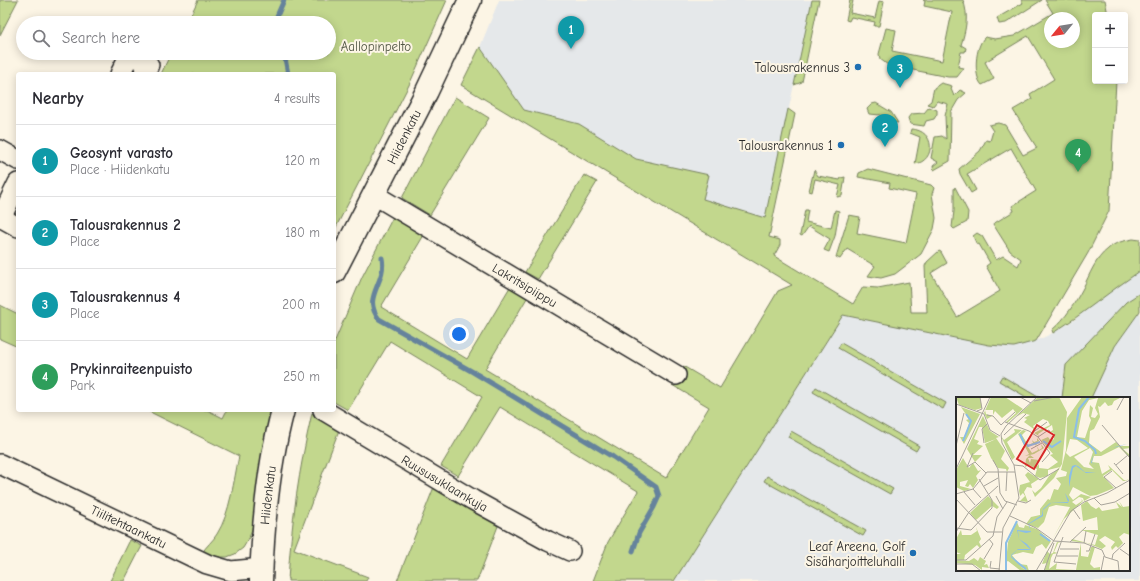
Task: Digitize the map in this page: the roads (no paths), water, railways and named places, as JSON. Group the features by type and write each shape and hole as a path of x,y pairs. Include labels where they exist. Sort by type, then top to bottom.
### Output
{"street":[{"name":"Hiidenkatu","path":"336,268 427,91 470,0"},
{"path":"121,72 127,60"},
{"path":"140,60 148,65 145,72"},
{"path":"0,150 16,159"},
{"path":"16,187 0,218 16,226"},
{"name":"Lakritsipiippu","path":"373,194 676,375"},
{"name":"Hiidenkatu","path":"262,574 268,480 283,412"},
{"name":"Ruususuklaankuja","path":"326,412 473,500 548,542 570,551"},
{"name":"Tiilitehtaankatu","path":"0,464 207,564 231,571 262,574"}],"waterway":[{"path":"277,16 284,0"},
{"path":"285,60 288,72"},
{"path":"382,258 383,267 373,297 374,311 379,319 473,372 613,457 656,487 659,496 639,533 633,551"}],"place":[{"name":"Geosynt varasto","path":"571,49"},
{"name":"Talousrakennus 3","path":"858,67"},
{"name":"Talousrakennus 4","path":"900,88"},
{"name":"Talousrakennus 1","path":"841,145"},
{"name":"Talousrakennus 2","path":"885,147"},
{"name":"Prykinraiteenpuisto","path":"1078,172"},
{"name":"Leaf Areena, Golf Sisäharjoitteluhalli","path":"913,553"}],"park label":[{"name":"Aallopinpelto","path":"376,46"}]}
